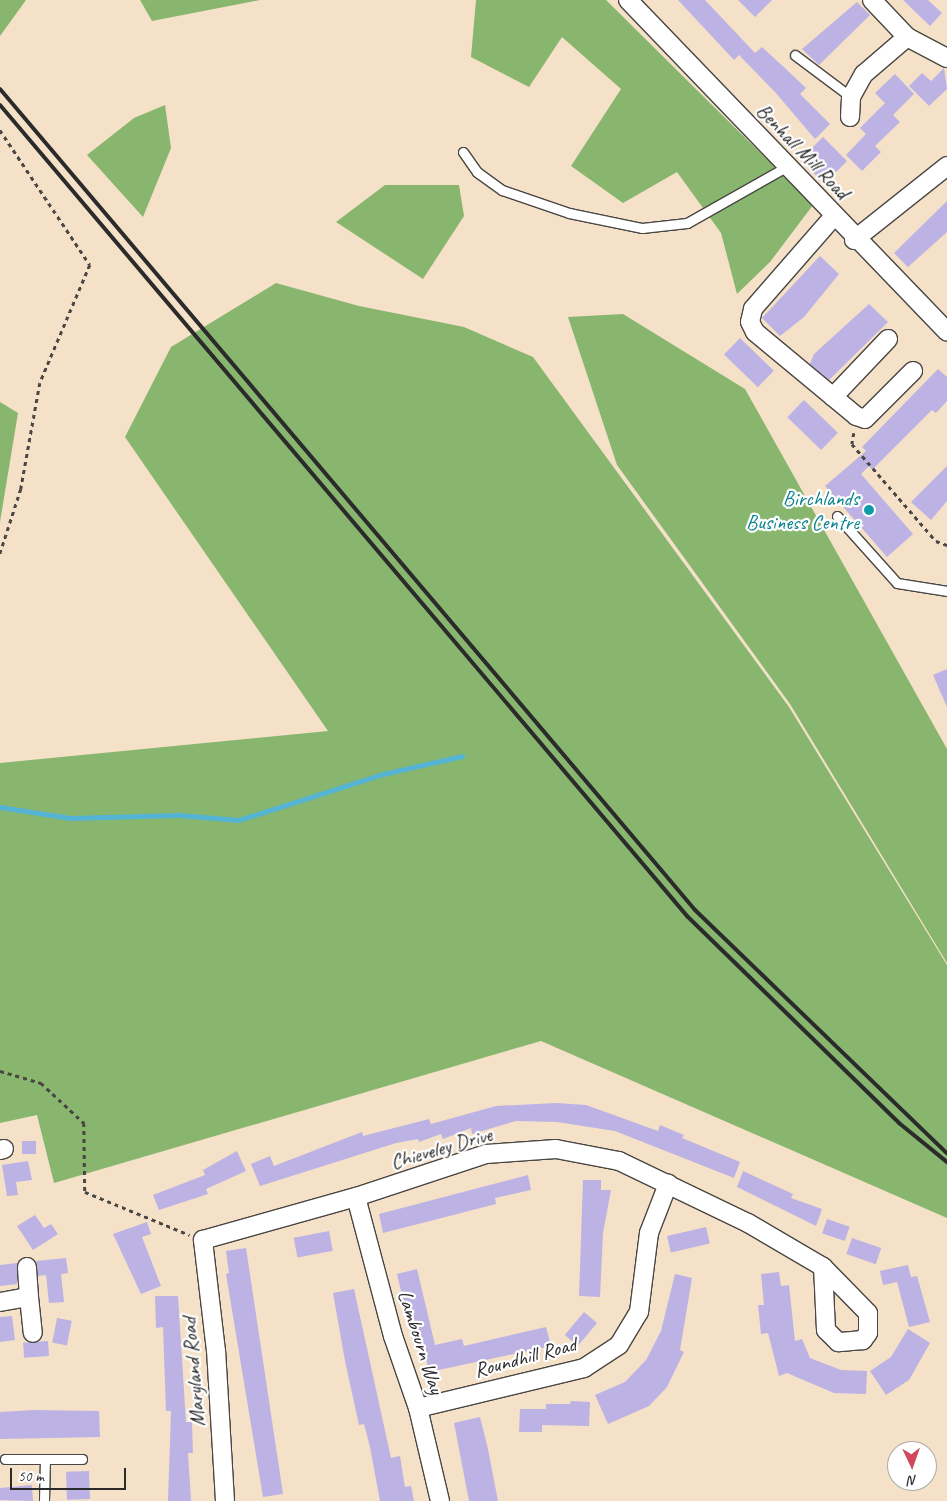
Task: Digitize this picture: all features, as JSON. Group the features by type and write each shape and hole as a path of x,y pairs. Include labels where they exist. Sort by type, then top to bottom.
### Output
{"street":[{"path":"872,0 907,36 947,58"},
{"name":"Benhall Mill Road","path":"634,2 786,167 834,216 854,240 947,332"},
{"path":"850,117 851,97 864,74 907,36"},
{"path":"854,240 947,166"},
{"path":"834,216 753,309 750,322 755,332 856,416 873,415 913,371"},
{"path":"833,396 888,339"},
{"name":"Chieveley Drive","path":"202,1240 356,1197 486,1154 556,1149 619,1161 668,1184 823,1266"},
{"name":"Roundhill Road","path":"418,1408 584,1368 619,1345 639,1312 649,1233 668,1184"},
{"name":"Lambourn Way","path":"356,1197 393,1336 418,1408 440,1501"},
{"name":"Maryland Road","path":"202,1240 216,1351 225,1501"},
{"path":"27,1267 33,1333"},
{"path":"0,1302 29,1298"}],"lane":[{"path":"795,55 851,97"},
{"path":"462,152 477,172 502,190 569,214 642,228 687,223 786,167"},
{"path":"837,516 897,583 947,591"},
{"path":"5,1459 82,1459"},
{"path":"44,1459 44,1501"}],"path":[{"path":"0,130 90,265 40,383 21,489 0,554"},
{"path":"856,416 852,444 936,540 947,545"},
{"path":"0,1071 42,1083 84,1123 85,1192 202,1240"}],"green space":[{"path":"0,0 26,0 0,36"},
{"path":"140,0 260,0 152,21"},
{"path":"476,0 606,0 813,205 770,262 737,294 721,233 677,172 623,203 571,166 621,89 562,37 529,87 471,57"},
{"path":"165,105 171,148 143,217 87,155 134,118"},
{"path":"385,185 459,185 464,216 423,279 336,222"},
{"path":"276,283 359,306 464,327 533,357 789,707 947,965 947,1218 541,1041 54,1183 37,1115 0,1123 0,763 328,731 125,437 171,347"},
{"path":"623,314 745,389 947,749 947,963 790,704 617,465 568,317"},
{"path":"0,402 18,413 0,522"}],"building":[{"path":"678,0 705,0 755,53 762,47 806,88 800,94 830,124 815,139 775,92 739,55 734,60"},
{"path":"738,0 772,0 755,17"},
{"path":"903,0 928,0 942,13 930,26"},
{"path":"857,2 870,15 819,65 802,49"},
{"path":"944,68 947,89 929,106 909,86 922,73 931,81"},
{"path":"895,74 914,94 893,115 900,122 875,146 881,152 862,171 846,155 866,134 860,128 885,103 875,93"},
{"path":"823,137 847,161 824,184 800,160"},
{"path":"947,201 947,232 908,267 894,253"},
{"path":"820,256 839,274 804,317 780,336 762,318"},
{"path":"869,304 888,322 829,380 810,364 814,354"},
{"path":"740,338 774,371 758,387 724,355"},
{"path":"938,369 947,377 947,401 936,413 932,410 872,470 869,466 861,474 913,534 887,557 825,486 866,451 862,447"},
{"path":"804,400 838,433 821,450 787,417"},
{"path":"947,466 947,501 931,520 911,502"},
{"path":"947,669 947,707 933,675"},
{"path":"556,1103 586,1105 658,1131 660,1125 684,1135 682,1138 740,1162 734,1178 615,1131 557,1122 516,1121 472,1134 471,1128 443,1139 441,1134 419,1142 418,1139 396,1143 260,1186 251,1164 270,1156 274,1166 362,1132 363,1136 429,1119 431,1124 496,1106"},
{"path":"22,1141 36,1141 36,1154 22,1154"},
{"path":"237,1151 246,1171 206,1189 208,1194 159,1210 153,1195 205,1175 203,1170"},
{"path":"28,1161 32,1180 16,1182 18,1195 7,1196 2,1165"},
{"path":"743,1171 793,1194 791,1198 822,1209 816,1226 737,1187"},
{"path":"528,1175 531,1190 495,1198 496,1204 383,1233 379,1214"},
{"path":"583,1180 601,1180 601,1190 611,1190 603,1233 600,1297 579,1296"},
{"path":"35,1215 44,1228 51,1224 58,1234 33,1250 17,1226"},
{"path":"827,1219 850,1227 845,1241 822,1233"},
{"path":"147,1222 151,1234 142,1237 161,1286 141,1294 113,1234"},
{"path":"706,1227 710,1244 671,1253 667,1236"},
{"path":"329,1231 333,1251 297,1258 294,1238"},
{"path":"852,1238 881,1248 876,1264 846,1254"},
{"path":"246,1248 283,1494 263,1497 226,1274 229,1273 226,1251"},
{"path":"66,1258 68,1273 61,1274 64,1302 49,1303 46,1275 38,1276 36,1261"},
{"path":"17,1263 17,1284 0,1286 0,1265"},
{"path":"908,1265 911,1277 917,1276 930,1322 909,1327 897,1282 883,1285 880,1271"},
{"path":"417,1269 435,1345 462,1339 464,1346 546,1327 551,1346 429,1372 422,1340 413,1342 397,1274"},
{"path":"779,1272 781,1286 789,1285 795,1341 802,1339 810,1358 841,1370 867,1371 866,1394 834,1393 787,1373 779,1376 768,1333 761,1334 758,1305 764,1305 761,1274"},
{"path":"675,1274 692,1278 680,1350 684,1352 667,1387 649,1406 608,1424 595,1395 625,1382 646,1360 661,1331"},
{"path":"354,1289 391,1458 400,1456 405,1487 411,1486 414,1501 380,1501 364,1424 359,1425 333,1293"},
{"path":"155,1296 178,1296 186,1422 192,1422 193,1453 188,1453 191,1501 168,1501 171,1411 166,1411 163,1327 156,1328"},
{"path":"584,1312 597,1323 578,1346 565,1335"},
{"path":"12,1316 15,1340 0,1342 0,1317"},
{"path":"57,1318 72,1321 67,1345 52,1343"},
{"path":"908,1329 930,1343 909,1380 886,1395 870,1371 891,1357"},
{"path":"48,1341 49,1356 24,1358 23,1343"},
{"path":"571,1401 590,1402 589,1426 542,1425 542,1432 519,1432 520,1409 546,1409 546,1404 570,1404"},
{"path":"34,1410 99,1411 100,1437 0,1439 0,1412"},
{"path":"480,1417 498,1501 469,1501 454,1423"},
{"path":"89,1471 90,1499 67,1500 66,1472"},
{"path":"32,1485 33,1501 0,1500 0,1488"}],"waterway":[{"path":"0,807 70,818 179,815 239,820 383,774 462,756"}],"railway":[{"path":"0,89 695,910 947,1153"},
{"path":"0,105 688,917 899,1123 947,1162"}],"place":[{"name":"Birchlands Business Centre","path":"869,510"}]}
